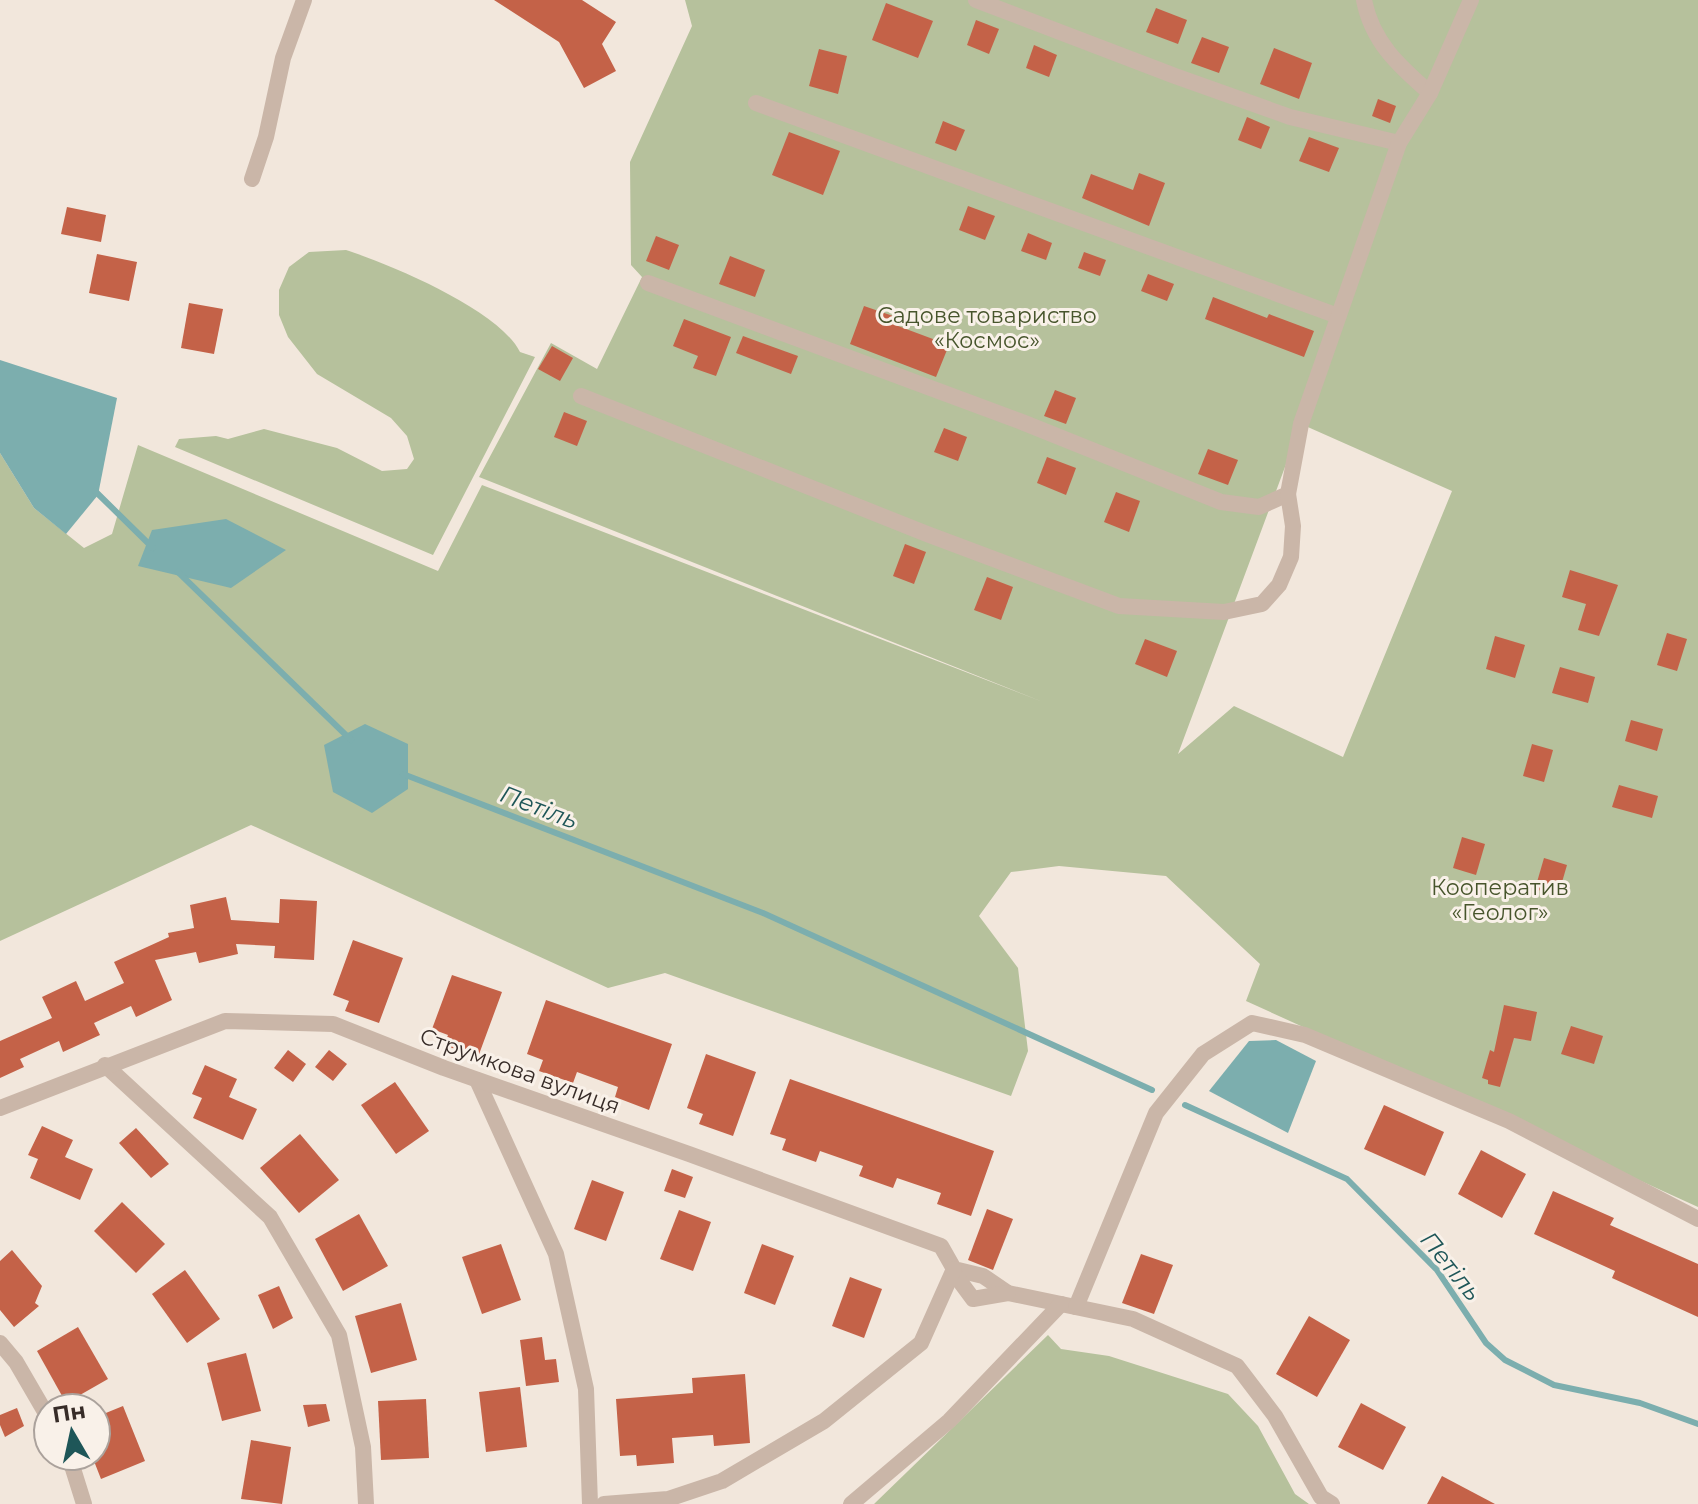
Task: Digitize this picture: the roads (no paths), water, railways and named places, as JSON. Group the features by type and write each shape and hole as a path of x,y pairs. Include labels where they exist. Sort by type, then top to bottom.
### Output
{"street":[{"path":"252,179 266,137 283,58 304,0"},
{"path":"976,0 1290,117 1399,143"},
{"path":"1364,0 1368,23 1392,60 1430,93"},
{"path":"581,396 927,534 1119,606 1224,612 1262,604 1279,585 1291,557 1293,526 1288,494 1301,424 1338,316 1399,143 1430,93 1471,0"},
{"path":"756,103 1338,316"},
{"path":"648,283 1022,422 1221,502 1259,507 1288,494"},
{"name":"Струмкова вулиця","path":"0,1108 225,1021 333,1024 477,1080 941,1246 973,1299 1008,1293 1133,1319 1237,1366 1275,1416 1321,1497 1332,1504"},
{"path":"851,1504 949,1421 1068,1306 1156,1113 1203,1054 1252,1023 1305,1035 1509,1121 1698,1219"},
{"path":"105,1065 270,1217 339,1335 363,1447 366,1504"},
{"path":"477,1080 556,1254 586,1389 590,1504"},
{"path":"604,1504 668,1499 722,1481 824,1421 921,1343 954,1271"},
{"name":"Струмкова вулиця","path":"954,1271 983,1276 1008,1293"},
{"path":"0,1343 16,1362 33,1392"},
{"path":"74,1472 84,1504"}],"water":[{"path":"0,360 117,398 98,495 66,534 34,508 0,453"},
{"path":"226,519 286,550 231,588 138,566 152,530"},
{"path":"365,724 408,744 408,789 372,813 333,792 324,745"},
{"path":"1276,1040 1316,1061 1288,1133 1209,1091 1249,1041"}],"waterway":[{"name":"Петіль","path":"95,491 153,548"},
{"name":"Петіль","path":"178,572 351,740"},
{"name":"Петіль","path":"403,774 763,913 1152,1090"},
{"name":"Петіль","path":"1185,1105 1347,1179 1437,1270 1486,1343 1505,1360 1554,1385 1640,1403 1698,1424"}],"park label":[{"name":"Садове товариство «Космос»","path":"987,328"},
{"name":"Кооператив «Геолог»","path":"1500,900"}]}
